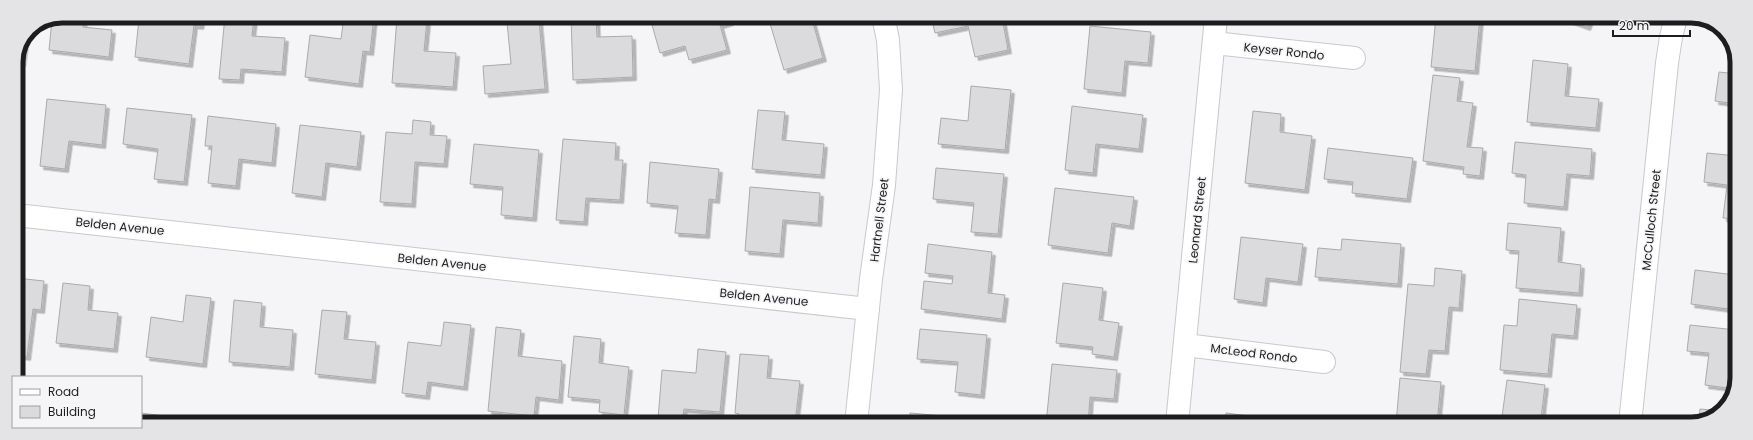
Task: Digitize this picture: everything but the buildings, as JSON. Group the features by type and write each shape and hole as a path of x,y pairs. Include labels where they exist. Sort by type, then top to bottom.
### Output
{"street":[{"name":"Hartnell Street","path":"857,417 868,308 884,185 891,90 888,40 884,23"},
{"name":"Leonard Street","path":"1178,417 1216,23"},
{"name":"McCulloch Street","path":"1631,417 1667,63 1674,23"},
{"name":"Keyser Rondo","path":"1214,43 1354,58"},
{"name":"Belden Avenue","path":"23,216 868,308"},
{"name":"McLeod Rondo","path":"1185,345 1324,362"}]}
